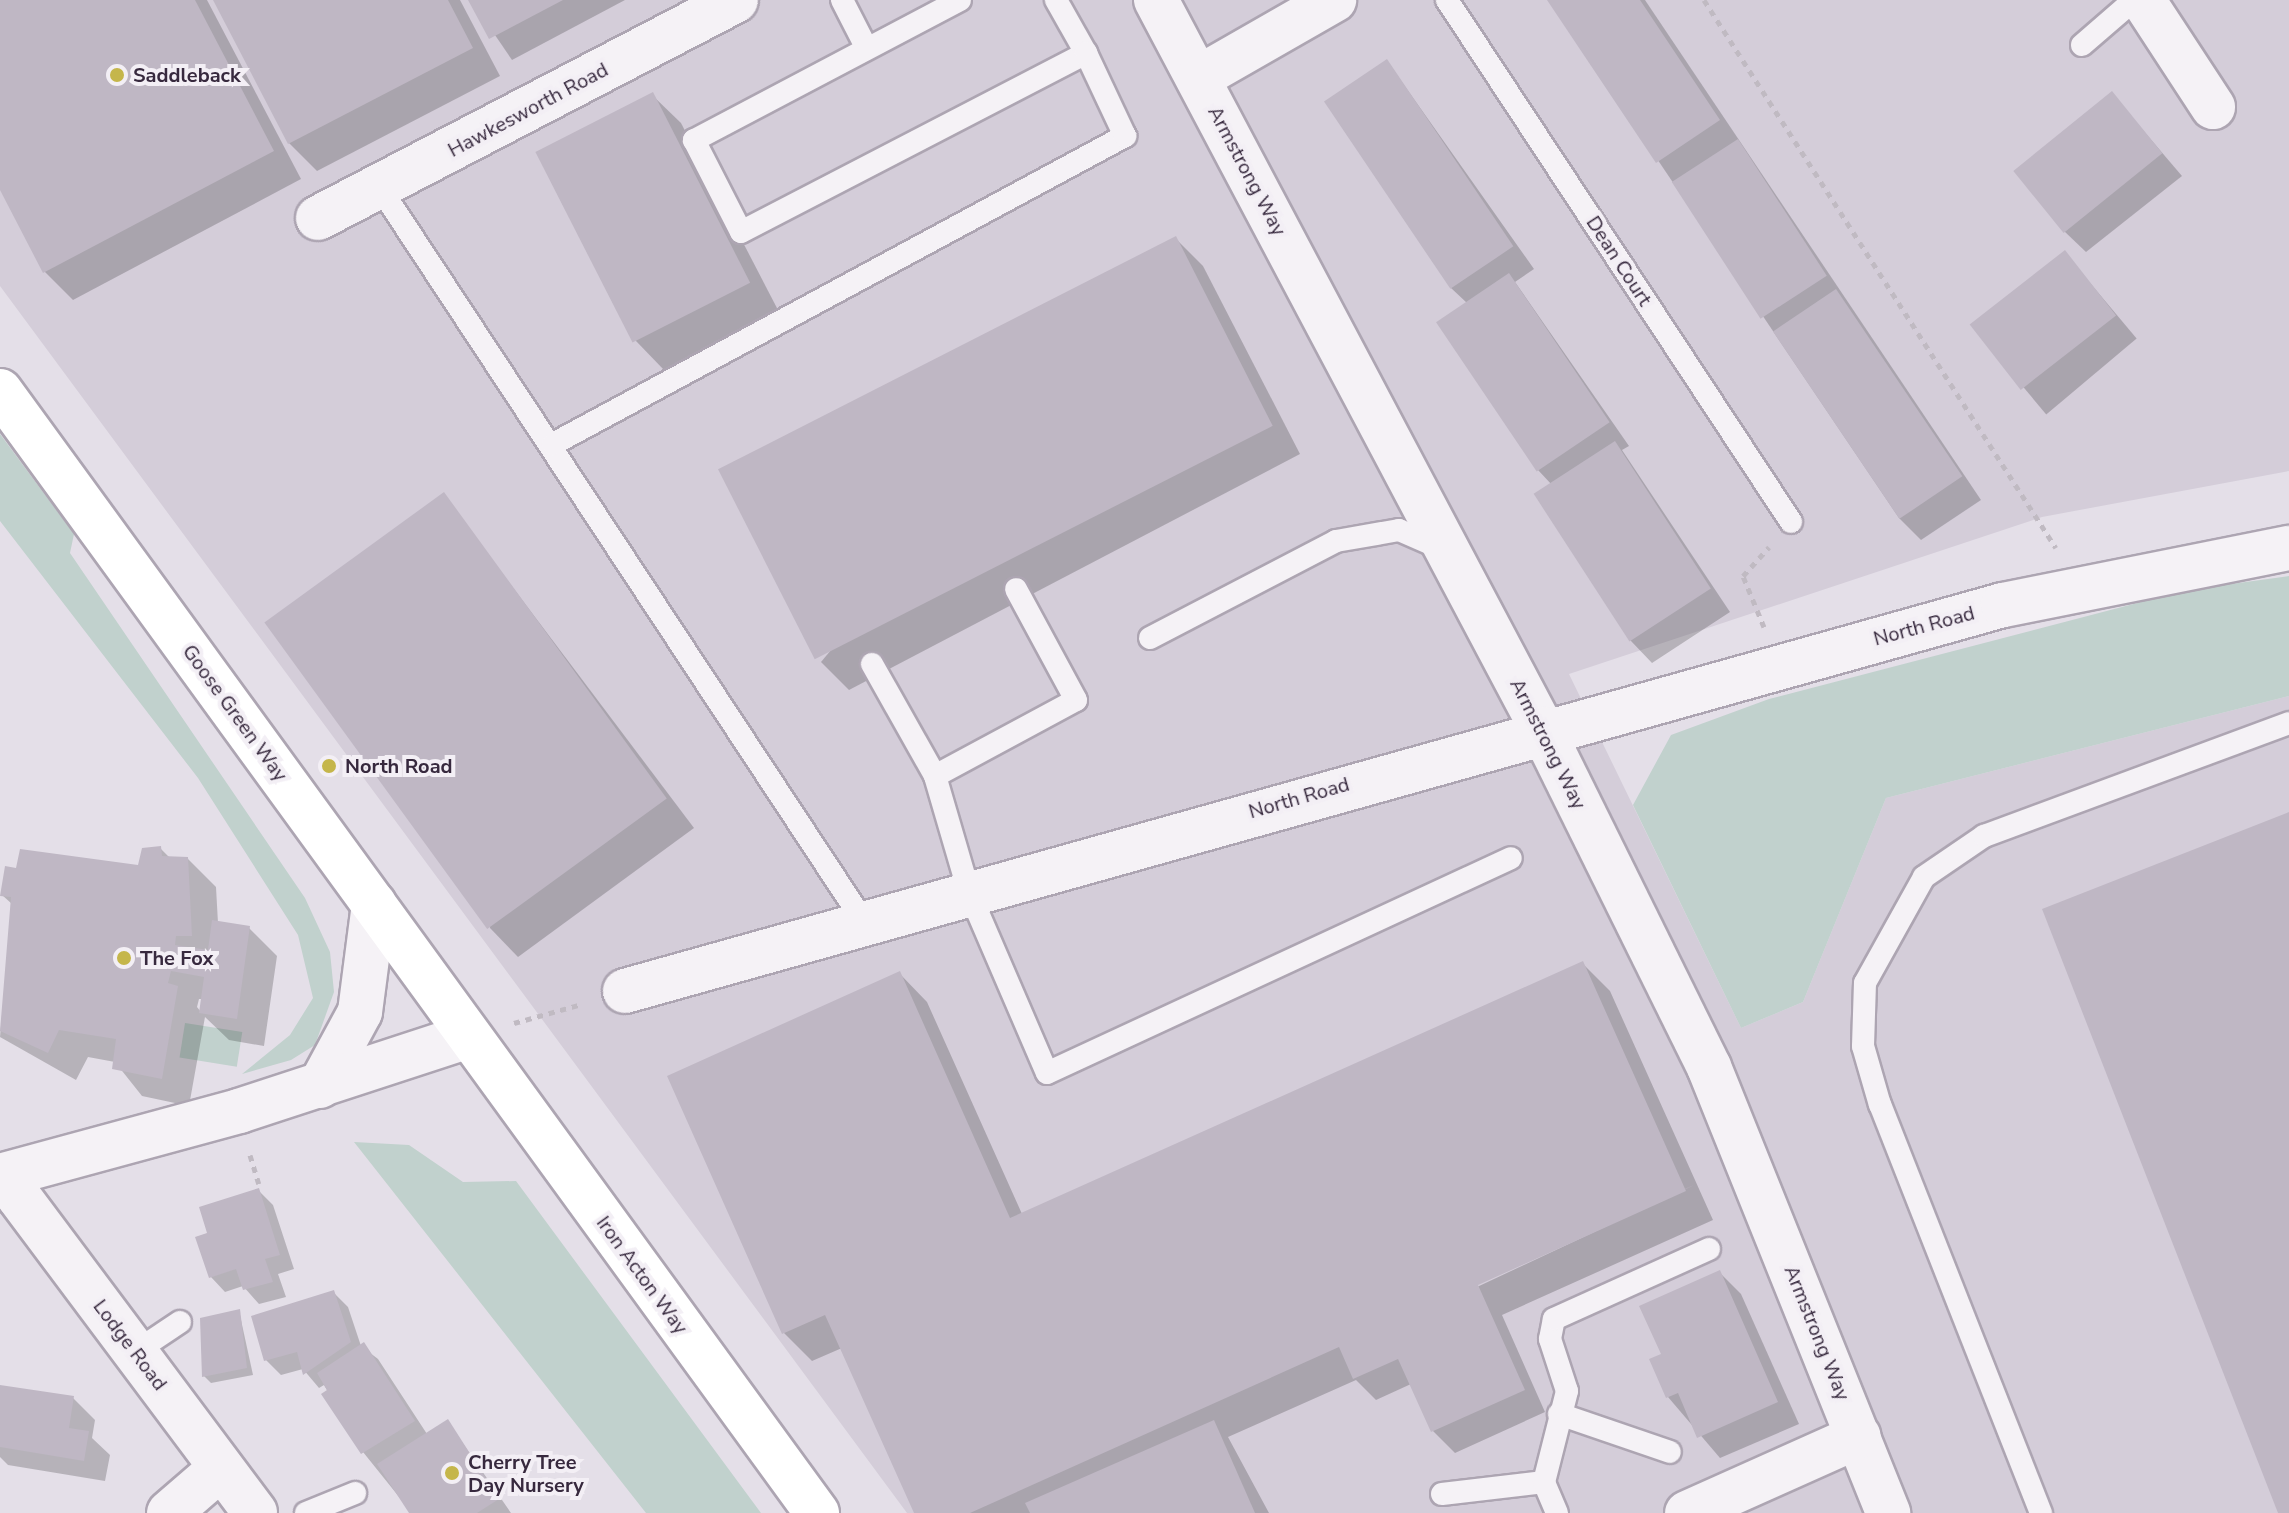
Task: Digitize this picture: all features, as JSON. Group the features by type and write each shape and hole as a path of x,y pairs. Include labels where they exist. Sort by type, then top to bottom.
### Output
{"main road":[{"name":"Goose Green Way","path":"0,391 374,904 466,1037"},
{"name":"Iron Acton Way","path":"466,1037 817,1513"}],"street":[{"name":"Hawkesworth Road","path":"318,218 736,0"},
{"name":"Armstrong Way","path":"1156,0 1542,729 1709,1067 1888,1513"},
{"path":"1198,78 1334,0"},
{"path":"2143,0 2213,107"},
{"name":"North Road","path":"625,991 1542,729 1780,665 2075,588 2289,548"},
{"path":"320,1086 360,1012 374,904"},
{"path":"6,1175 320,1086 466,1037"},
{"name":"Lodge Road","path":"6,1175 19,1197 255,1513"},
{"path":"1687,1513 1859,1436"},
{"path":"169,1513 221,1468"}],"lane":[{"path":"842,0 866,47"},
{"path":"960,0 694,140 741,232 1086,53"},
{"path":"553,444 1125,136 1086,53 1056,0"},
{"name":"Dean Court","path":"1447,0 1791,522"},
{"path":"2082,45 2134,0"},
{"path":"380,188 553,444 864,922"},
{"path":"1150,638 1336,541 1399,530 1448,551"},
{"path":"935,776 1076,700 1016,589"},
{"path":"872,664 935,776 969,892 1047,1073 1511,858"},
{"path":"2041,1513 1880,1105 1863,1046 1865,983 1924,877 1984,836 2289,723"},
{"path":"1557,1513 1544,1482 1567,1391 1550,1339 1554,1319 1709,1249"},
{"path":"135,1352 180,1322"},
{"path":"1559,1414 1670,1452"},
{"path":"1442,1494 1544,1482"},
{"path":"306,1513 355,1493"}],"path":[{"path":"1704,0 2042,517 2075,588"},
{"path":"1780,665 1743,576 1791,522"},
{"path":"466,1037 625,991"}],"shaded area":[{"path":"0,0 2289,0 2289,471 2042,517 1569,674 1741,1028 1803,1002 1886,798 2289,696 2289,1513 907,1513 0,286"},
{"path":"0,434 74,534 70,553 305,898 330,952 334,992 315,1045 291,1060 242,1074 290,1035 313,998 298,935 198,778 0,521"},
{"path":"2289,576 2289,696 1886,798 1803,1002 1741,1028 1633,805 1671,735 1769,699 2187,590"},
{"path":"185,1023 242,1032 237,1067 180,1058"},
{"path":"354,1142 409,1145 463,1182 516,1181 761,1513 646,1513"}],"building":[{"name":"Saddleback","path":"0,0 195,0 274,151 43,273 0,190"},
{"path":"213,0 448,0 473,48 288,144"},
{"path":"468,0 563,0 489,39"},
{"path":"1547,0 1640,0 1720,120 1656,163"},
{"path":"1387,59 1513,246 1450,289 1324,101"},
{"path":"2112,91 2162,153 2064,233 2013,171"},
{"path":"653,92 750,283 633,343 535,152"},
{"path":"1738,139 1827,276 1761,319 1672,182"},
{"path":"1176,236 1273,426 815,659 718,469"},
{"path":"2065,250 2116,315 2021,390 1970,324"},
{"path":"1509,273 1610,422 1537,471 1436,322"},
{"path":"1836,289 1962,476 1899,519 1773,331"},
{"path":"1615,441 1711,589 1630,641 1534,494"},
{"path":"444,492 667,799 487,929 264,622"},
{"path":"2289,812 2289,1513 2278,1513 2042,909"},
{"name":"The Fox","path":"161,846 162,856 188,857 192,936 176,936 175,945 208,950 212,920 250,926 237,1019 199,1013 204,977 171,971 168,983 178,986 162,1079 112,1069 116,1039 59,1030 48,1053 0,1031 11,897 0,896 5,866 16,868 20,849 138,865 142,848"},
{"path":"1583,961 1686,1191 1478,1285 1525,1390 1431,1432 1398,1359 1353,1379 1339,1347 970,1513 914,1513 825,1315 782,1334 667,1076 900,971 1010,1218"},
{"path":"259,1188 280,1255 265,1259 273,1282 243,1290 236,1269 209,1278 195,1237 207,1233 199,1207"},
{"path":"1720,1270 1778,1402 1697,1438 1678,1393 1666,1398 1649,1359 1661,1354 1639,1306"},
{"path":"334,1290 351,1342 303,1375 297,1352 264,1361 251,1316"},
{"path":"240,1309 247,1368 202,1377 200,1318"},
{"path":"364,1342 415,1421 361,1454 321,1394 327,1390 317,1373"},
{"path":"0,1385 74,1396 69,1428 89,1431 84,1461 0,1447"},
{"path":"448,1419 499,1499 477,1513 409,1513 377,1464"},
{"path":"1214,1420 1255,1513 1030,1513 1025,1503"}],"place":[{"name":"Saddleback","path":"117,75"},
{"name":"North Road","path":"329,766"},
{"name":"The Fox","path":"124,958"},
{"name":"Cherry Tree Day Nursery","path":"452,1473"}]}
